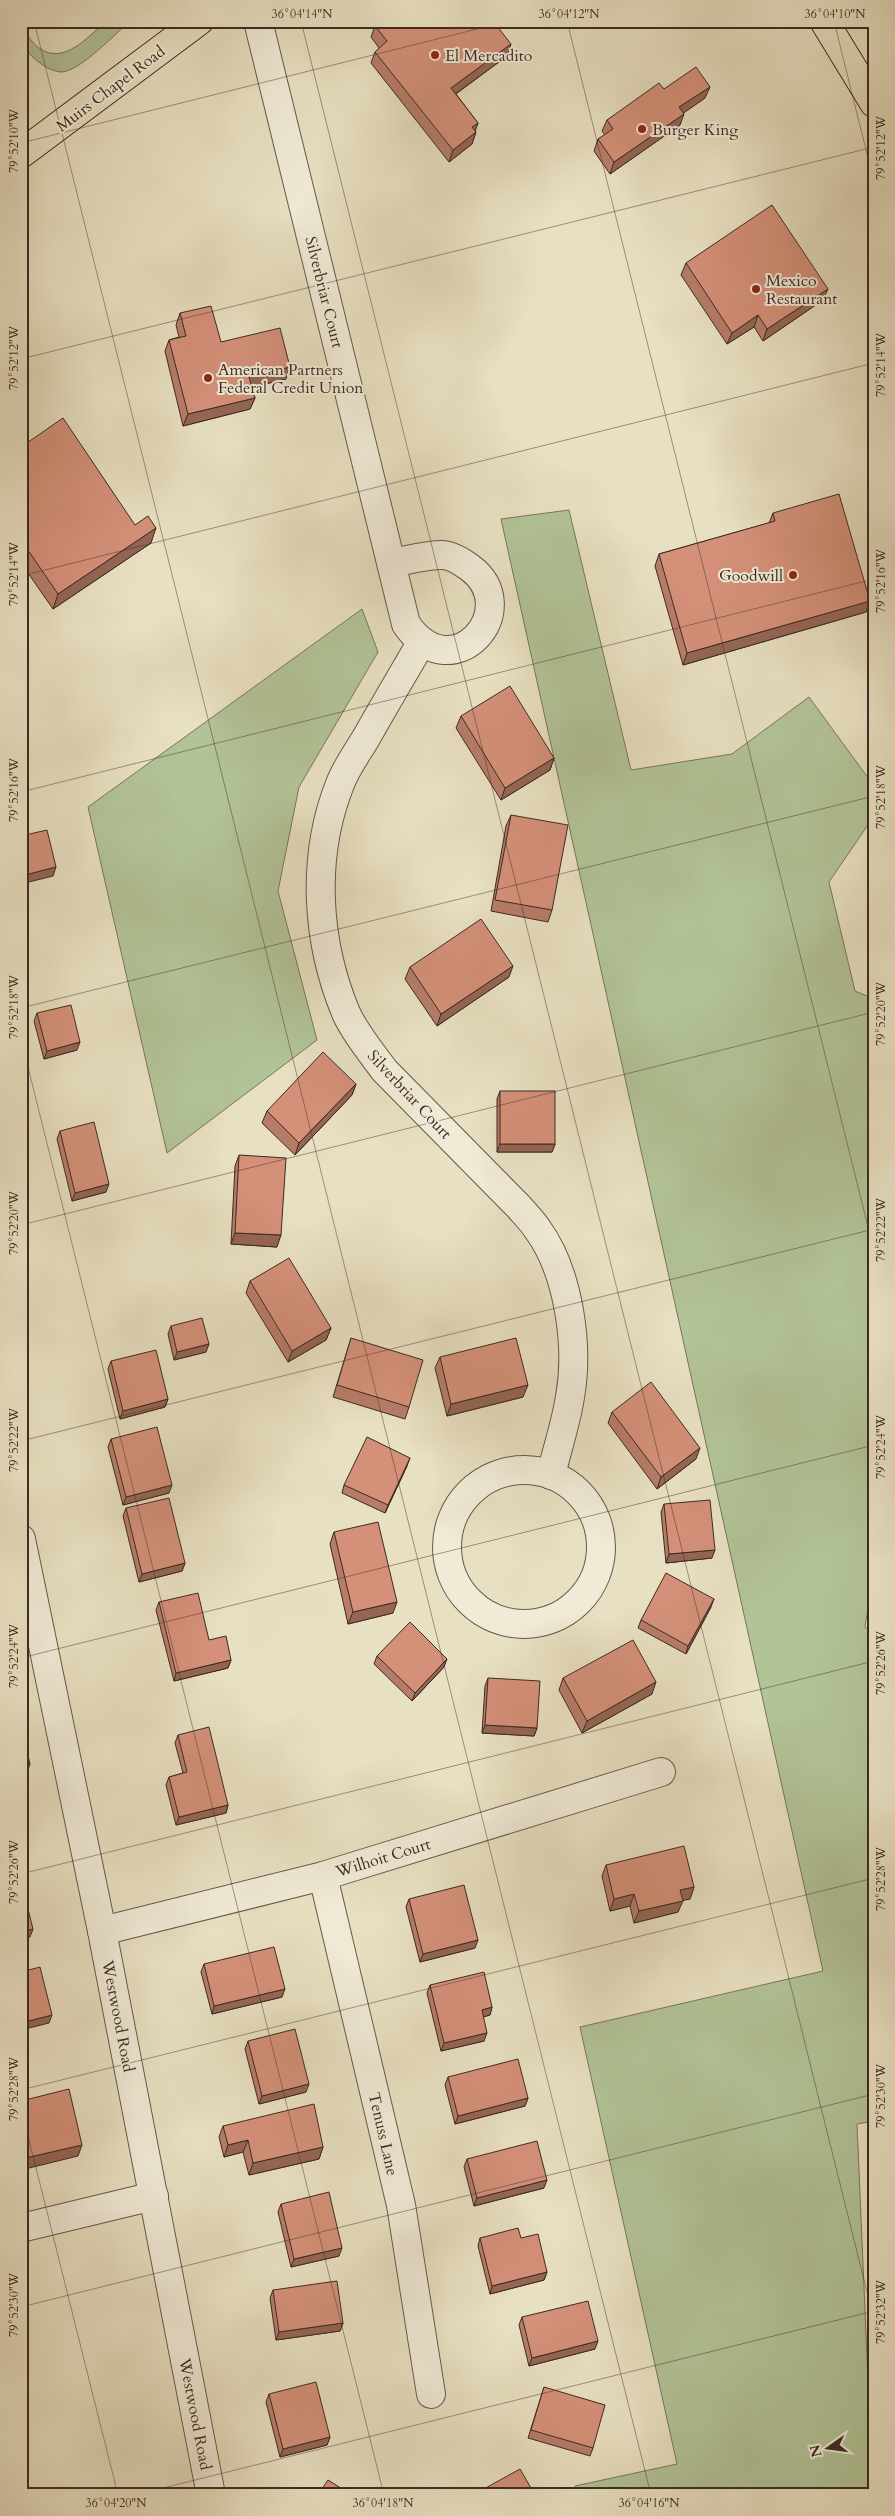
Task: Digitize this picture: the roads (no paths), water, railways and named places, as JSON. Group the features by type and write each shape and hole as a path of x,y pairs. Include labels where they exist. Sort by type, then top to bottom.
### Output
{"main road":[{"name":"Muirs Chapel Road","path":"21,154 200,21"},
{"path":"824,21 874,104"}],"street":[{"name":"Silverbriar Court","path":"258,21 406,624 421,642 340,782 330,814 321,861 319,892 326,942 338,990 347,1015 365,1045 384,1070 519,1207 539,1231 554,1258 568,1303 573,1339 573,1367 570,1397 551,1475"},
{"path":"392,563 444,555 461,561 476,572 486,587 490,604 488,621 477,636 464,647 448,650 436,649 421,642"},
{"path":"517,1471 551,1475 566,1483 579,1494 597,1524 600,1558 595,1576 576,1604 546,1621 512,1624 495,1619 467,1599 457,1585 450,1570 447,1553 448,1536 452,1520 460,1504 471,1491 485,1481 500,1474 517,1471"},
{"name":"Westwood Road","path":"21,1539 102,1931 211,2495"},
{"name":"Wilhoit Court","path":"102,1931 323,1876 661,1772"},
{"name":"Tenuss Lane","path":"323,1876 401,2205 432,2394"},
{"path":"21,2228 154,2196"}],"place":[{"name":"El Mercadito","path":"435,55"},
{"name":"Burger King","path":"642,129"},
{"name":"Mexico Restaurant","path":"756,289"},
{"name":"American Partners Federal Credit Union","path":"208,378"},
{"name":"Goodwill","path":"793,575"}]}
